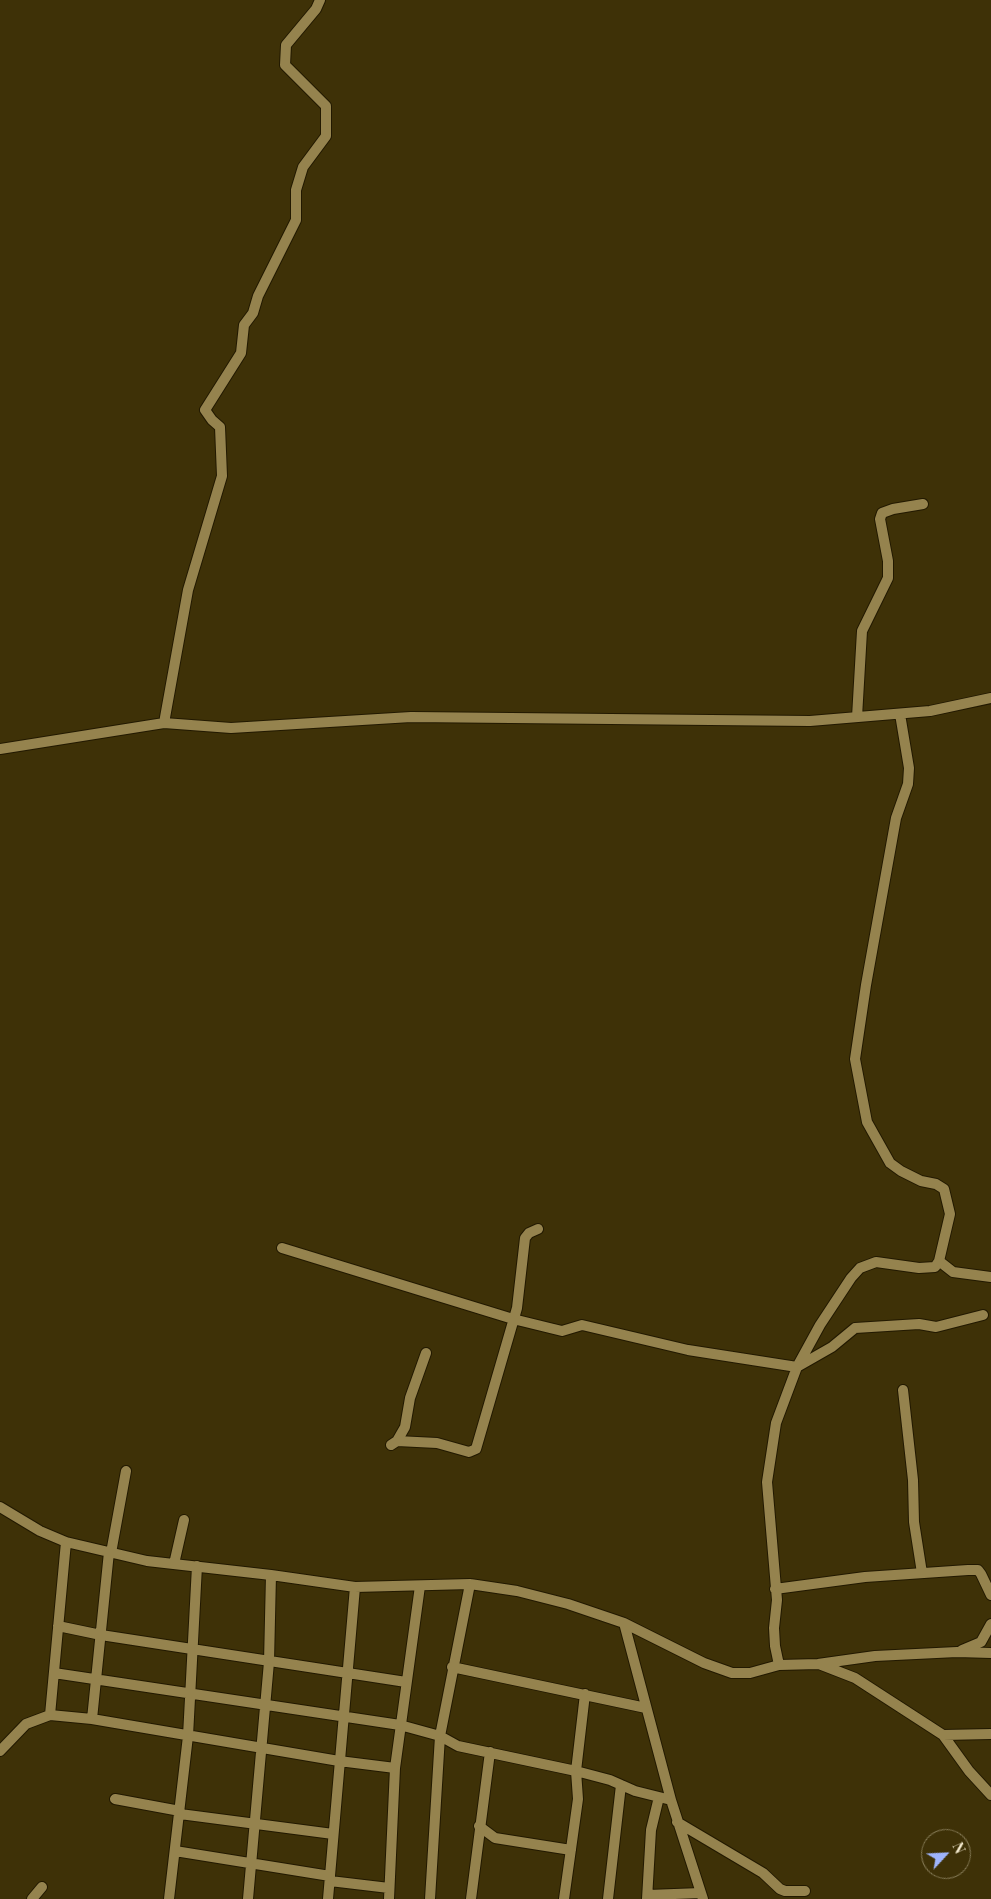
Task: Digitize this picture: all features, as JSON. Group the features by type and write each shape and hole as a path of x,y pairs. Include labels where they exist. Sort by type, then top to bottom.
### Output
{"street":[{"path":"164,723 188,590 222,476 220,427 205,410 241,353 244,325 253,313 258,296 296,220 296,190 303,167 326,136 326,106 285,65 286,45 316,8 320,0"},
{"path":"857,717 862,631 888,578 888,561 880,519 882,513 893,509 923,504"},
{"path":"0,749 164,723 231,728 411,718 810,721 930,711 991,698"},
{"path":"779,1665 774,1628 777,1600 768,1482 776,1423 798,1367 820,1325 860,1268 876,1262 928,1268 935,1266 939,1261 950,1214 944,1189 936,1184 921,1181 901,1172 890,1163 867,1122 856,1059 866,985 896,818 908,784 909,768 900,714"},
{"path":"426,1353 410,1398 405,1426 394,1443 437,1443 469,1452 476,1449 513,1319 518,1308 525,1238 529,1233 538,1229"},
{"path":"282,1248 513,1319 562,1331 582,1325 688,1350 798,1367 832,1348 855,1328 919,1324 936,1327 982,1315"},
{"path":"939,1261 953,1272 991,1277"},
{"path":"903,1390 913,1480 914,1522 922,1573"},
{"path":"92,1719 110,1553 126,1471"},
{"path":"0,1507 40,1531 66,1542 147,1562 197,1566 355,1587 470,1584 517,1591 568,1604 624,1624 704,1663 732,1673 750,1673 779,1665 818,1664 875,1656 957,1652 991,1653"},
{"path":"174,1564 184,1520"},
{"path":"50,1715 66,1542"},
{"path":"169,1899 188,1736 197,1566"},
{"path":"775,1589 866,1577 978,1570 991,1595"},
{"path":"248,1899 263,1748 269,1662 271,1575"},
{"path":"430,1899 440,1736 452,1667 470,1584"},
{"path":"176,1851 330,1878 389,1894 395,1768 420,1586"},
{"path":"328,1899 355,1587"},
{"path":"624,1624 677,1822 702,1896 648,1897 651,1830 659,1797"},
{"path":"957,1652 981,1642 991,1624"},
{"path":"58,1626 193,1650 406,1682"},
{"path":"818,1664 855,1678 943,1735 969,1771 991,1795"},
{"path":"452,1667 646,1708"},
{"path":"54,1673 400,1725 440,1736 458,1746 576,1771 671,1800"},
{"path":"564,1899 578,1799 576,1771 585,1694"},
{"path":"0,1751 26,1724 50,1715 92,1719 339,1761 395,1768"},
{"path":"943,1735 991,1734"},
{"path":"471,1899 490,1752"},
{"path":"608,1899 621,1785"},
{"path":"115,1799 255,1825 333,1834"},
{"path":"677,1822 763,1873 780,1889 785,1891 805,1891"},
{"path":"480,1826 495,1838 571,1850"},
{"path":"32,1899 42,1887"}]}
